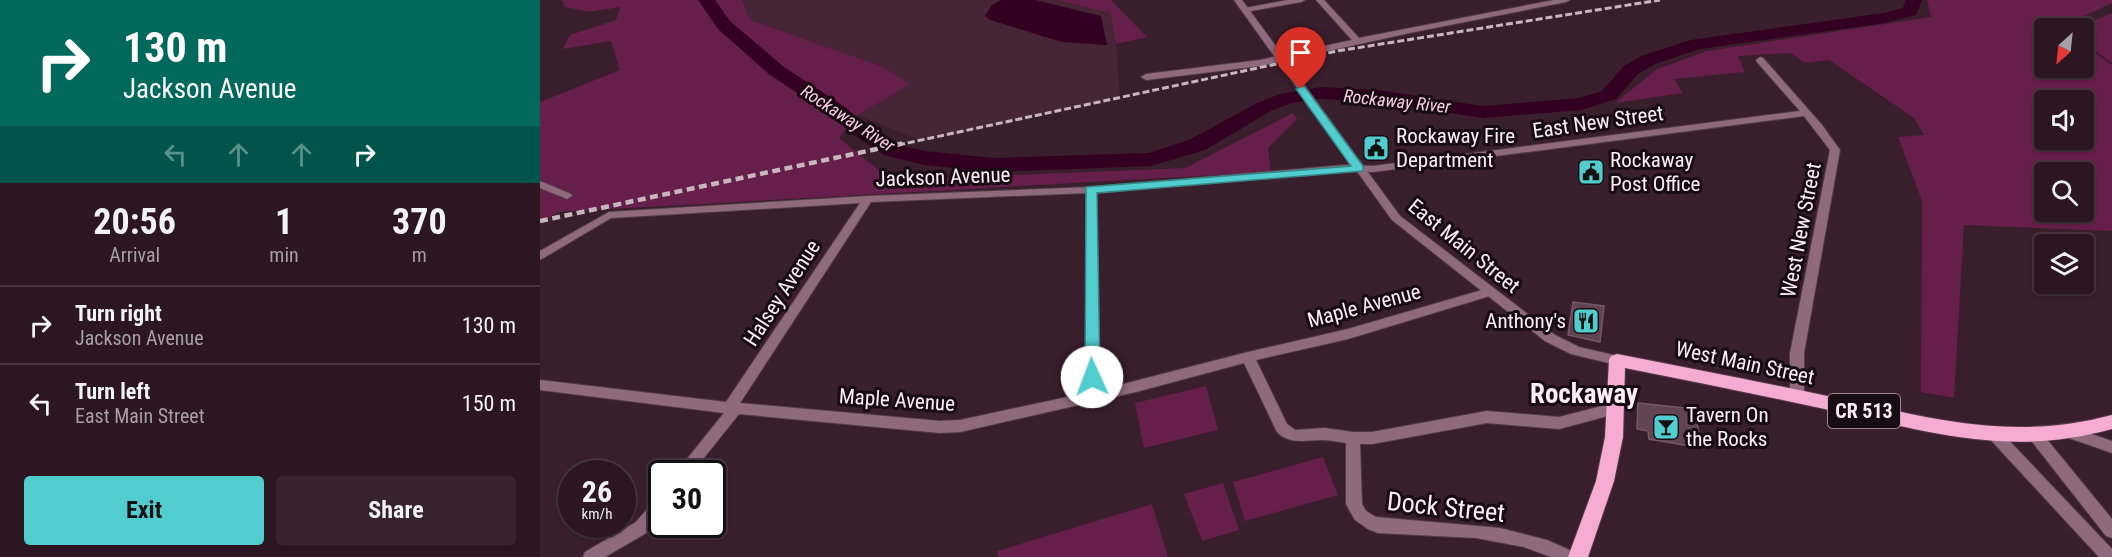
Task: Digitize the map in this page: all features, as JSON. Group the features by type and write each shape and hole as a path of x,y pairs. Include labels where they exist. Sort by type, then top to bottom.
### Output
{"main road":[{"name":"West Main Street","path":"1617,360 1912,421 1994,434 2035,435 2068,432 2112,422"},
{"path":"1578,557 1605,480 1614,437 1617,360"}],"street":[{"name":"East Main Street","path":"1238,0 1396,218 1489,292 1563,345 1617,360"},
{"path":"1245,10 1301,0"},
{"path":"1320,0 1358,42"},
{"path":"1146,77 1280,59 1566,0"},
{"name":"West New Street","path":"1760,60 1819,126 1835,150 1797,353 1797,397"},
{"name":"East New Street","path":"1359,168 1598,141 1805,113"},
{"name":"Jackson Avenue","path":"540,256 609,215 868,199 1091,189 1359,168"},
{"path":"540,184 567,195"},
{"path":"1091,189 1093,398"},
{"name":"Halsey Avenue","path":"693,460 733,408 868,199"},
{"name":"Maple Avenue","path":"540,385 733,408 940,427 960,426 1093,398 1248,357 1348,334 1489,292"},
{"path":"1248,357 1288,434 1372,438 1487,417 1559,423 1614,409"},
{"path":"2068,432 2112,447"},
{"path":"1994,434 2109,557"},
{"path":"2035,435 2112,531"},
{"name":"Dock Street","path":"1353,438 1354,504 1357,513 1369,522 1378,526 1508,536 1556,550 1568,557"},
{"path":"591,557 642,527 648,520"}],"shaded area":[{"path":"562,0 742,0 750,20 881,66 910,84 858,115 839,138 891,180 1185,168 1293,113 1297,119 1268,148 1271,172 558,212 540,223 540,102 620,70 611,41 563,49 570,35 616,20 620,7 589,12 565,7"},
{"path":"742,0 1057,0 1110,13 1116,44 1120,98 923,141 858,115 909,84 881,66 750,20"},
{"path":"1001,0 1035,0 1101,16 1107,45 1062,42 990,20 985,16 992,5"},
{"path":"1057,0 1111,0 1147,37 1116,44 1110,13"},
{"path":"1927,0 2112,0 2112,3 2080,18 2034,18 2034,78 2094,78 2094,52 2112,65 2112,231 1964,225 1954,398 1921,392 1922,201 1898,137 1924,135 1914,118 1829,60 1805,63 1791,53 1738,56 1745,72 1674,79 1683,93 1615,103 1657,69 1707,51 1931,17"},
{"path":"2112,13 2112,63 2094,50 2094,20"},
{"path":"1206,386 1218,430 1144,448 1135,403"},
{"path":"1323,457 1338,495 1245,521 1233,482"},
{"path":"1223,483 1239,530 1202,541 1184,494"},
{"path":"1152,504 1168,557 998,557 997,551"}],"building":[{"name":"Anthony's","path":"1573,302 1604,306 1600,342 1568,335"},
{"name":"Tavern On the Rocks","path":"1638,403 1694,409 1702,448 1649,439 1648,431 1637,429"}],"waterway":[{"name":"Rockaway River","path":"706,0 724,25 777,71 838,111 862,132 892,150 924,158 994,165 1151,159 1197,145 1264,107 1287,98 1321,93 1378,96 1483,112 1581,104 1609,95 1631,70 1648,60 1697,44 1885,18 1910,11 1914,0"}],"railway":[{"path":"898,145 1337,51 1660,0"},
{"path":"540,221 905,143"}],"place":[{"name":"Rockaway Fire Department","path":"1376,148"},
{"name":"Rockaway Post Office","path":"1591,172"},
{"name":"Anthony's","path":"1586,321"},
{"name":"Tavern On the Rocks","path":"1666,427"}],"district":[{"name":"Rockaway","path":"1584,394"}],"route":[{"path":"1092,377 1091,189 1359,168 1301,89"}]}
